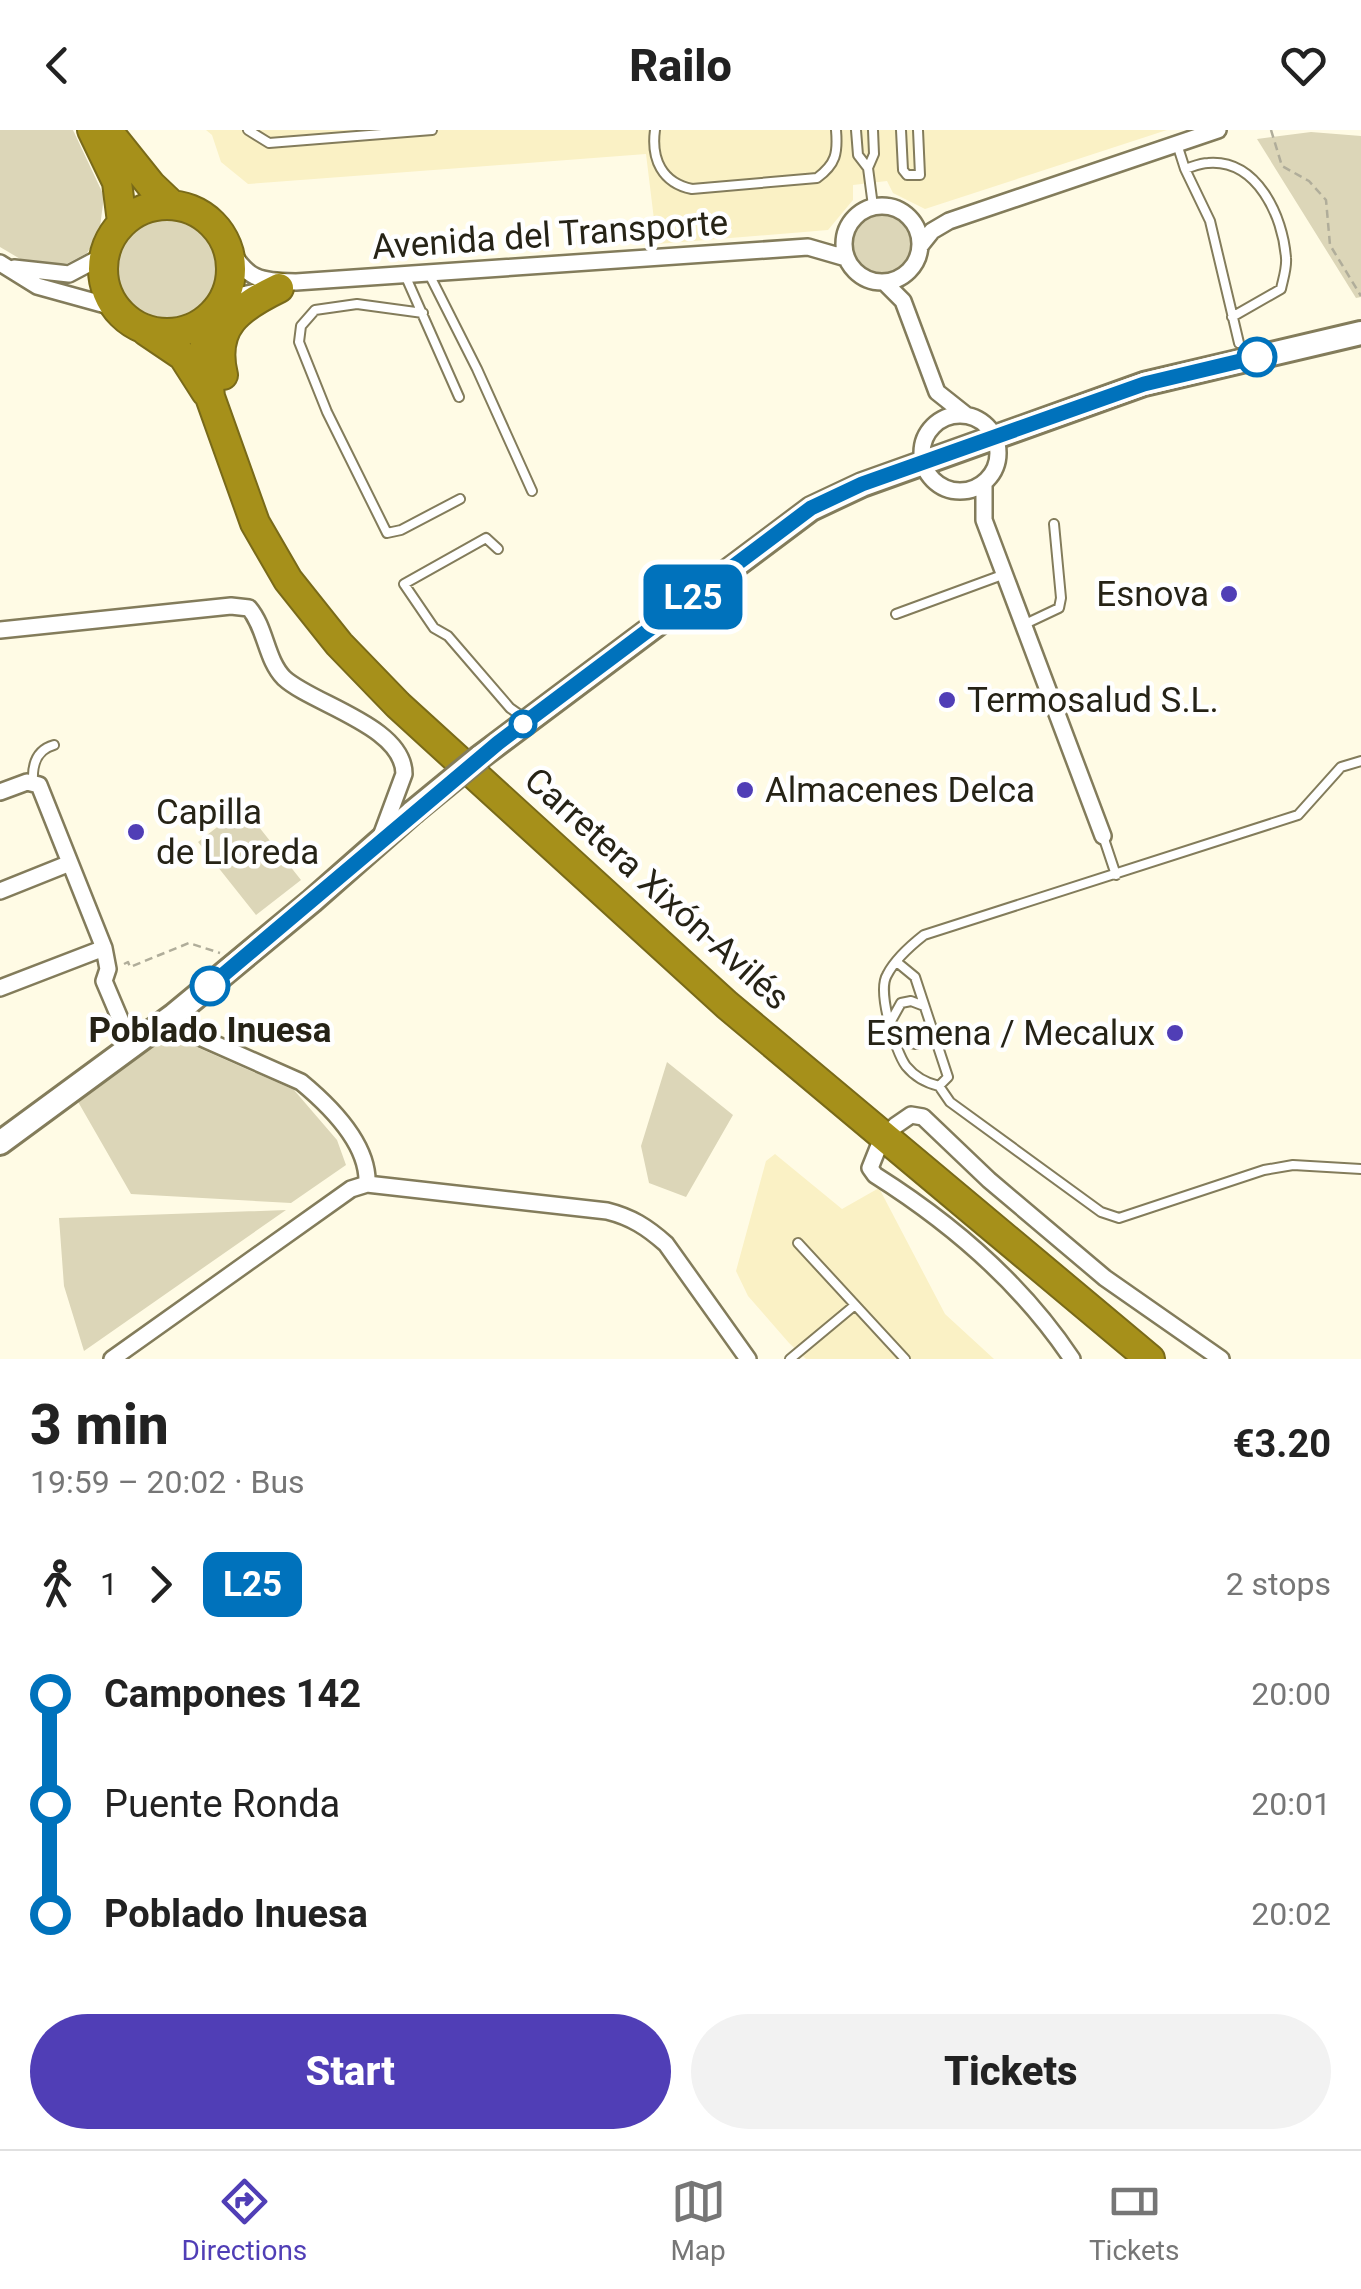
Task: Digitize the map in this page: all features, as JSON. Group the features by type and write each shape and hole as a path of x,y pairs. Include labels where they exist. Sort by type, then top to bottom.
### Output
{"highway":[{"path":"92,130 116,182 122,222"},
{"path":"107,130 151,185 172,204"},
{"path":"172,204 192,209 216,226 228,246 231,274 224,300 204,323 175,334 145,331 113,306 102,279 109,238 122,222 141,210 172,204"},
{"path":"230,460 236,423 220,362 227,324 239,308 287,285"},
{"name":"Carretera Xixón-Avilés","path":"204,323 210,398 255,523 288,580 339,644 398,705 727,1005 1150,1359"},
{"name":"Carretera Xixón-Avilés","path":"145,331 183,356 210,398"}],"street":[{"path":"903,300 907,272 920,246 932,231 949,220 1218,130"},
{"path":"846,258 845,234 850,223 873,206 895,208 912,220 949,220"},
{"path":"912,220 920,246"},
{"path":"808,247 830,239 850,223"},
{"path":"228,246 252,278 287,285"},
{"path":"808,247 846,258 861,276 884,282 903,300 937,392 930,429 924,439 923,463 936,482 958,491 984,520"},
{"name":"Avenida del Transporte","path":"287,285 808,247"},
{"path":"2,265 68,274 103,256"},
{"path":"2,265 37,286 113,306"},
{"path":"884,282 907,272"},
{"path":"224,300 287,285"},
{"path":"0,1143 174,1015 480,757 811,508 862,484 1144,384 1361,334"},
{"path":"937,392 966,415"},
{"path":"930,429 953,415 966,415 978,419 995,437 997,462 984,483 984,520 1102,836"},
{"path":"958,491 984,483"},
{"path":"0,630 231,606 249,608 260,622 282,676 368,725 404,766 380,840"},
{"path":"0,792 30,782 39,785 104,948 108,969 104,981 132,1047"},
{"path":"0,892 70,862"},
{"path":"0,988 104,948"},
{"path":"174,1015 188,1032 301,1082 317,1095 362,1152 368,1184"},
{"path":"895,1126 911,1114 923,1117 1000,1190 1104,1278 1221,1359"},
{"path":"878,1148 870,1168 875,1175 972,1246 1030,1302 1072,1359"},
{"path":"112,1359 351,1189 368,1184 629,1216 666,1244 748,1359"}],"lane":[{"path":"248,130 269,143 432,130"},
{"path":"655,130 654,152 664,174 677,186 692,190 817,178 831,168 837,155 836,130"},
{"path":"856,130 858,155 868,168 873,206"},
{"path":"868,168 874,154 872,130"},
{"path":"902,130 903,170 906,175 920,175 918,130"},
{"path":"1177,142 1184,169 1210,221 1239,344"},
{"path":"1184,169 1208,163 1241,169 1264,192 1280,226 1286,261 1281,289 1232,317"},
{"path":"428,274 477,369 532,491"},
{"path":"404,275 459,396"},
{"path":"423,313 357,304 315,310 301,326 299,342 326,412 388,533 460,499"},
{"path":"1024,625 1059,608 1062,598 1054,524"},
{"path":"498,550 486,538 404,584 434,628 448,636 510,708 528,720"},
{"path":"896,614 1004,574"},
{"path":"30,782 34,764 46,747 54,745"},
{"path":"1361,761 1341,768 1298,815 924,935 904,950 898,964 885,976 883,996 905,1065 925,1083 939,1086 950,1102 1101,1212 1119,1218 1264,1170 1292,1165 1361,1169"},
{"path":"1102,836 1116,875"},
{"path":"898,964 915,977 948,1077 939,1086"},
{"path":"890,1022 901,1003 911,1001 924,1006"},
{"path":"895,1040 916,1044 932,1028"},
{"path":"798,1243 905,1359"},
{"path":"790,1359 855,1305"}],"path":[{"path":"1271,130 1282,166 1309,180 1326,200 1330,245 1361,296"},
{"path":"108,969 128,962 130,967 189,942 225,954 234,965"}],"shaded area":[{"path":"0,130 73,130 104,196 99,235 87,253 68,263 43,266 0,247"},
{"path":"206,130 1167,130 925,209 893,193 887,181 853,185 853,200 828,230 657,244 646,154 248,184 221,162 212,135"},
{"path":"1311,132 1361,136 1361,297 1356,298 1257,139"},
{"path":"882,214 903,223 912,244 903,265 882,274 861,265 852,244 861,223"},
{"path":"166,215 187,220 205,231 216,249 221,270 216,291 205,309 187,320 166,325 145,320 127,309 116,291 111,270 116,249 127,231 145,220"},
{"path":"243,807 301,880 256,915 198,842"},
{"path":"176,1038 294,1090 337,1140 346,1165 291,1203 131,1194 77,1100 148,1044"},
{"path":"667,1062 733,1115 686,1197 649,1183 641,1146"},
{"path":"775,1154 842,1209 879,1188 945,1314 994,1359 806,1359 748,1296 736,1271 766,1161"},
{"path":"286,1210 84,1351 64,1286 59,1218"}],"bus line":[{"name":"L25","path":"210,986 498,743 811,508 862,484 1144,384 1257,357"}],"place":[{"name":"Esnova","path":"1229,594"},
{"name":"Termosalud S.L.","path":"947,700"},
{"name":"Almacenes Delca","path":"745,790"},
{"name":"Capilla de Lloreda","path":"136,832"},
{"name":"Poblado Inuesa","path":"210,986"},
{"name":"Esmena / Mecalux","path":"1175,1033"}]}
